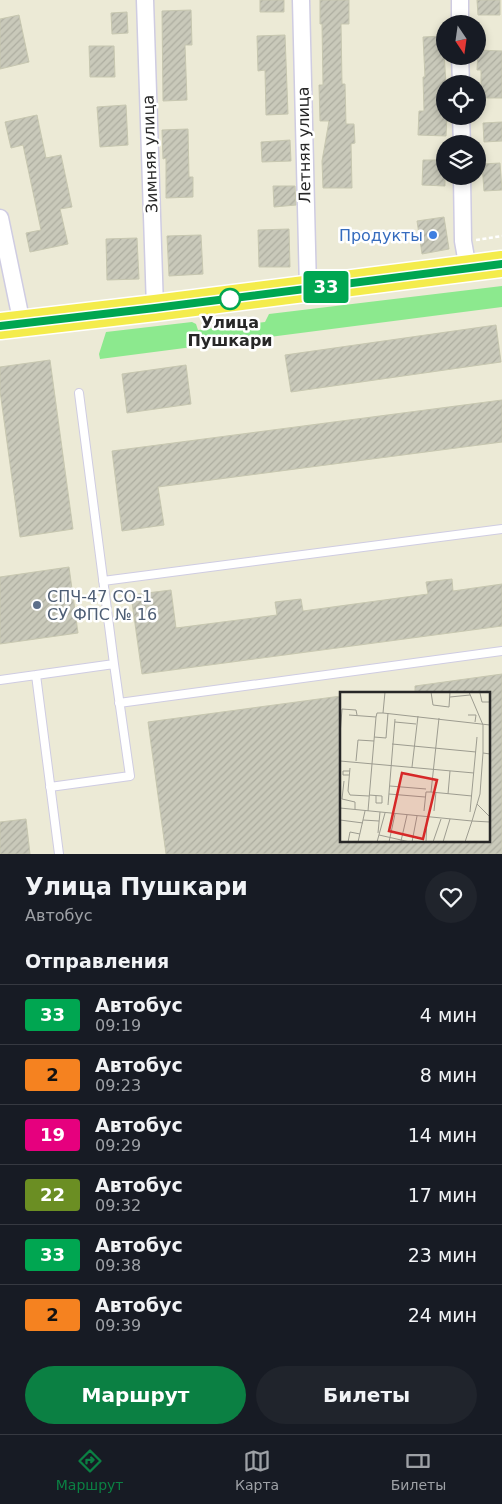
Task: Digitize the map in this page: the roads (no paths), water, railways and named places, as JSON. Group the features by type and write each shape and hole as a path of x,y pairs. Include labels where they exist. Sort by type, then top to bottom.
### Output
{"highway":[{"path":"11,325 502,264"}],"street":[{"name":"Зимняя улица","path":"145,0 155,308"},
{"name":"Летняя улица","path":"301,0 308,289"},
{"path":"460,0 460,15"},
{"path":"462,185 463,241 468,269"},
{"path":"0,218 11,325"}],"lane":[{"path":"50,787 130,776 103,581 80,393"},
{"path":"103,581 502,529"},
{"path":"119,702 502,650"},
{"path":"0,680 114,664"},
{"path":"36,676 59,854"}],"place":[{"name":"Продукты","path":"433,235"},
{"name":"Улица Пушкари","path":"230,299"},
{"name":"СПЧ-47 СО-1 СУ ФПС № 16","path":"37,605"}]}
